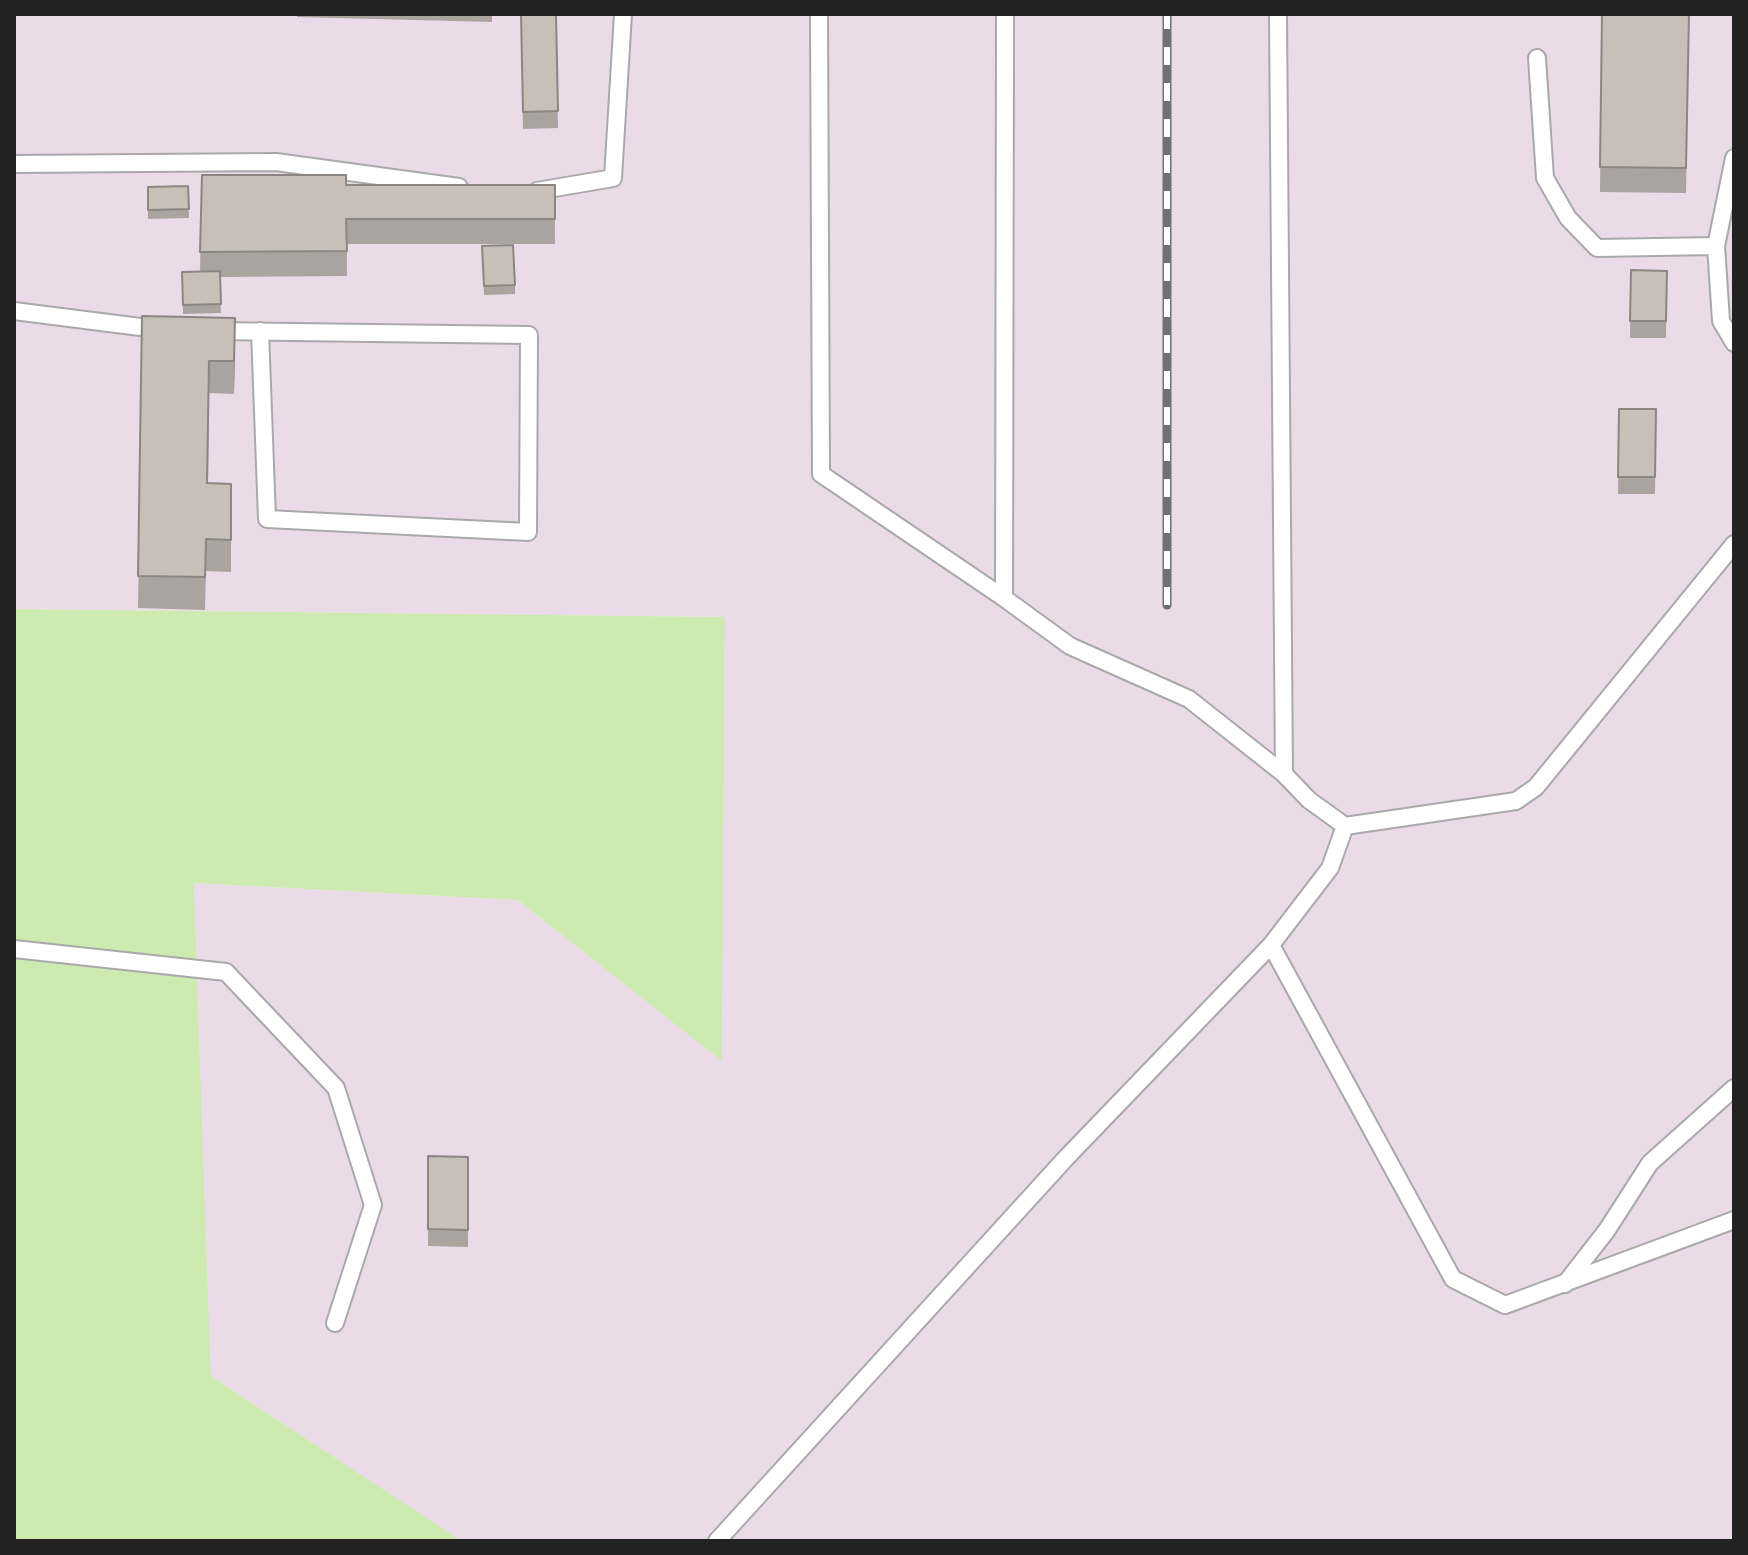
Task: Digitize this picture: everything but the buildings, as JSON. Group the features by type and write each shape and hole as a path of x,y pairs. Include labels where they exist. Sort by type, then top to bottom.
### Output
{"lane":[{"path":"516,195 613,178 623,14"},
{"path":"819,14 821,474 1070,646 1189,699 1284,774 1309,800 1345,826 1516,801 1536,787 1734,544"},
{"path":"1004,598 1005,14"},
{"path":"1278,14 1284,774"},
{"path":"1537,58 1545,178 1568,218 1597,248 1716,246"},
{"path":"1734,158 1716,246 1721,321 1734,343"},
{"path":"14,164 276,162 471,189"},
{"path":"14,311 152,330 191,330 260,331 529,335 528,532 267,519 260,331"},
{"path":"717,1541 1066,1158 1271,945 1330,868 1345,826"},
{"path":"1271,945 1453,1279 1505,1305 1734,1220"},
{"path":"14,949 226,972 336,1088 373,1205 335,1323"},
{"path":"1564,1285 1607,1230 1650,1163 1734,1088"}],"shaded area":[{"path":"14,14 1734,14 1734,1541 462,1541 211,1376 194,883 518,900 722,1060 725,617 14,609"}],"green space":[{"path":"14,609 725,617 722,1061 518,900 194,883 211,1376 462,1541 14,1541"}],"railway":[{"path":"1167,14 1167,605"}]}
